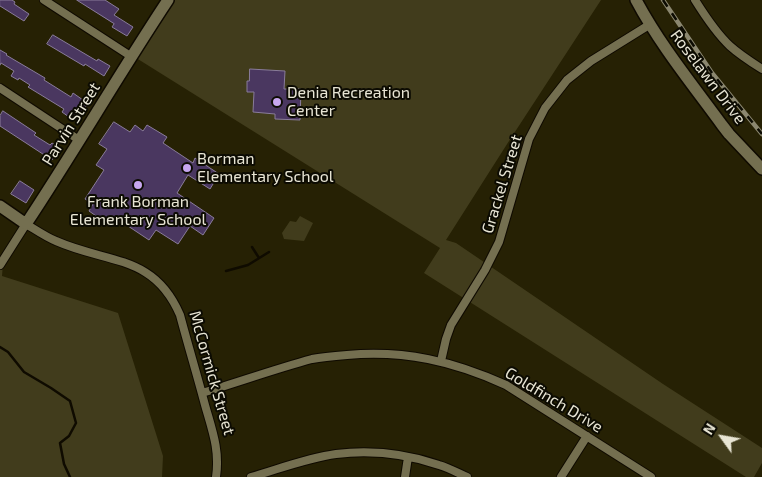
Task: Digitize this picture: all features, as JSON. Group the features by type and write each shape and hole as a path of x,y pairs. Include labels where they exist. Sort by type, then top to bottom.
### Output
{"street":[{"path":"44,0 132,57"},
{"name":"Parvin Street","path":"0,265 168,0"},
{"name":"Roselawn Drive","path":"636,0 649,25 676,63 729,134 762,169"},
{"path":"695,0 707,20 730,46 762,69"},
{"name":"Grackel Street","path":"441,361 446,339 456,314 485,270 499,242 529,139 545,108 567,80 590,61 649,25"},
{"path":"0,88 79,140"},
{"name":"McCormick Street","path":"0,206 26,224 58,242 130,264 155,278 163,286 180,315 202,393 216,446 218,464 216,477"},
{"name":"Goldfinch Drive","path":"202,393 314,359 365,353 394,354 441,361 506,385 651,477"},
{"path":"561,477 587,436"},
{"path":"251,477 315,458 336,454 372,453 408,457 440,465 467,477"},
{"path":"405,477 408,457"}],"shaded area":[{"path":"169,0 601,0 446,240 456,243 663,384 762,448 762,463 754,477 746,477 424,273 440,248 133,56"},
{"path":"300,216 313,223 304,241 284,239 282,233 290,221 296,222"},
{"path":"0,262 3,264 2,276 118,313 163,456 162,477 0,477"}],"building":[{"path":"0,0 12,0 15,2 14,4 29,14 24,21 0,6"},
{"path":"77,0 105,0 119,9 114,15 133,27 127,36 112,27 114,24"},
{"path":"53,35 97,61 98,59 110,66 104,76 47,44"},
{"path":"0,50 71,97 73,93 83,100 81,103 86,106 78,119 71,114 69,117 62,112 64,109 28,87 30,85 19,78 18,80 11,76 14,71 1,63 0,65"},
{"name":"Denia Recreation Center","path":"250,69 285,71 284,89 301,89 300,120 275,119 275,114 253,112 254,92 247,92"},
{"path":"3,111 36,133 34,135 50,145 52,143 60,148 52,160 0,126 0,116"},
{"name":"Frank Borman Elementary School","path":"114,122 130,132 135,125 143,131 147,125 167,137 163,143 193,163 195,158 219,174 210,189 188,175 177,193 214,218 203,235 190,226 178,244 156,230 149,240 114,218 109,225 89,211 93,204 85,199 104,170 96,165 107,149 99,144"},
{"path":"20,181 34,190 26,203 11,194"}],"waterway":[{"path":"252,247 259,258"},
{"path":"226,271 248,265 269,252"},
{"path":"0,347 8,352 24,372 70,401 76,423 69,436 60,443 64,464 70,477"}],"railway":[{"path":"663,0 712,73 762,134"}],"place":[{"name":"Denia Recreation Center","path":"277,102"},
{"name":"Borman Elementary School","path":"187,168"},
{"name":"Frank Borman Elementary School","path":"138,185"}]}
